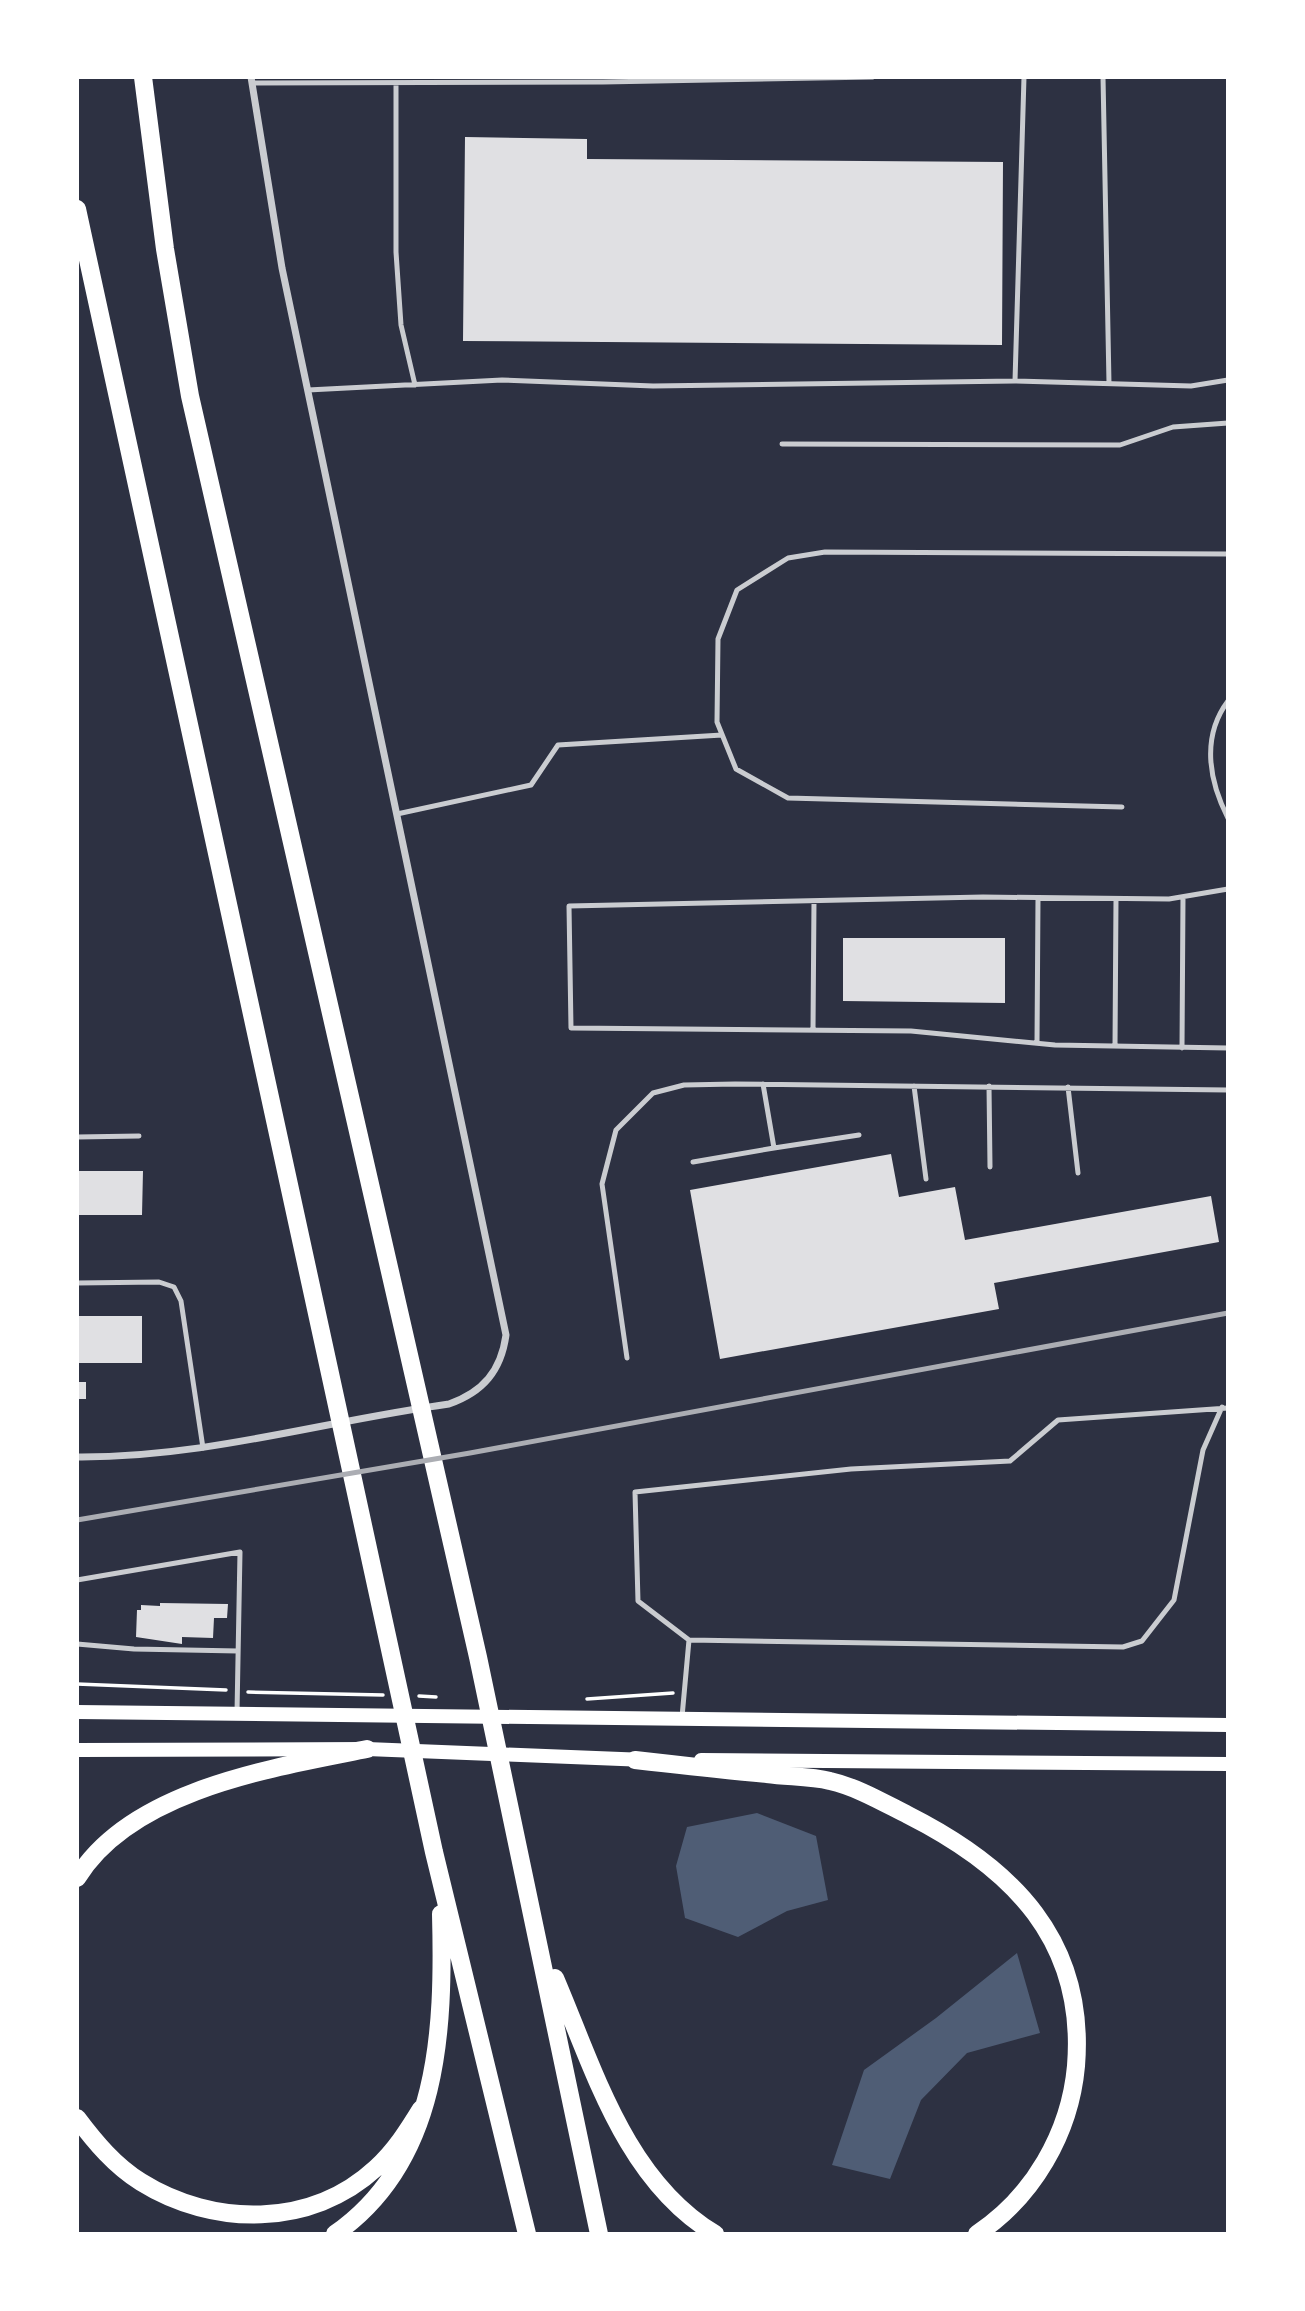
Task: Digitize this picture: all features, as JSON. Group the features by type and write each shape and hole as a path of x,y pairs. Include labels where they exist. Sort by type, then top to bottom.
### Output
{"highway":[{"path":"143,77 165,249 190,396 478,1657 599,2234"},
{"path":"77,209 434,1852 527,2234"},
{"path":"77,1878 101,1846 184,1794 367,1749"},
{"path":"635,1760 831,1781 877,1799 965,1848 1016,1887 1036,1912 1054,1942 1072,1997 1077,2048 1075,2081 1053,2150 1034,2180 1013,2204 977,2234"},
{"path":"335,2234 373,2202 391,2180 407,2153 438,2056 442,1957 440,1879"},
{"path":"540,1944 632,2151 678,2206 715,2234"},
{"path":"77,2118 116,2163 166,2196 225,2214 256,2215 300,2210 328,2200 354,2186 397,2146 421,2109"}],"main road":[{"path":"77,1712 681,1722 1228,1726"},
{"path":"77,1750 367,1749 635,1760 1228,1764"},
{"path":"77,1757 111,1750"}],"street":[{"path":"77,1457 131,1458 280,1437 449,1405 467,1398 483,1387 495,1372 503,1354 506,1335 282,268 251,80"}],"lane":[{"path":"251,80 396,83 873,77"},
{"path":"1015,381 1024,77"},
{"path":"1103,77 1109,383"},
{"path":"396,83 397,264 401,325 415,385"},
{"path":"308,390 502,380 653,386 1015,381 1191,386 1228,380"},
{"path":"782,444 1120,445 1173,427 1228,423"},
{"path":"1122,807 788,798 736,769 718,722 718,639 737,590 788,558 825,552 1228,554"},
{"path":"1228,701 1219,713 1211,742 1210,772 1228,818"},
{"path":"397,814 531,785 558,745 722,735"},
{"path":"1228,889 1183,897 1116,899 569,906 571,1028 911,1031 1037,1043 1228,1048"},
{"path":"1182,1048 1183,897"},
{"path":"1037,1043 1038,898"},
{"path":"1115,1046 1116,899"},
{"path":"813,1030 814,901"},
{"path":"763,1084 774,1148"},
{"path":"627,1358 602,1184 616,1130 653,1093 684,1085 763,1084 1228,1090"},
{"path":"914,1086 926,1179"},
{"path":"989,1086 990,1167"},
{"path":"1068,1087 1078,1173"},
{"path":"693,1162 859,1135"},
{"path":"77,1137 139,1136"},
{"path":"77,1283 159,1282 174,1287 181,1301 203,1447"},
{"path":"1225,1408 1203,1450 1174,1600 1142,1641 1123,1647 689,1640 638,1601 635,1492 851,1469 1010,1461 1058,1420 1225,1408"},
{"path":"77,1580 240,1552 237,1716"},
{"path":"681,1722 689,1640"},
{"path":"77,1644 134,1649 238,1651"}],"water":[{"path":"757,1813 816,1836 828,1900 787,1911 738,1937 685,1918 676,1866 687,1827"},
{"path":"1017,1953 1040,2033 967,2053 921,2100 890,2179 832,2165 864,2070 936,2018"}],"building":[{"path":"465,137 587,139 587,159 1003,162 1002,345 463,341"},
{"path":"843,938 1005,938 1005,1003 843,1001"},
{"path":"891,1154 899,1197 955,1187 965,1240 1211,1196 1219,1242 994,1283 999,1309 720,1359 690,1190"},
{"path":"77,1171 143,1171 142,1215 77,1215"},
{"path":"77,1316 142,1316 142,1363 77,1363"},
{"path":"77,1382 86,1382 86,1399 77,1399"},
{"path":"160,1603 228,1604 227,1618 214,1618 213,1638 182,1637 182,1644 136,1637 137,1610 141,1610 141,1605 160,1606"}],"railway":[{"path":"77,1520 470,1453 1228,1313"}]}
